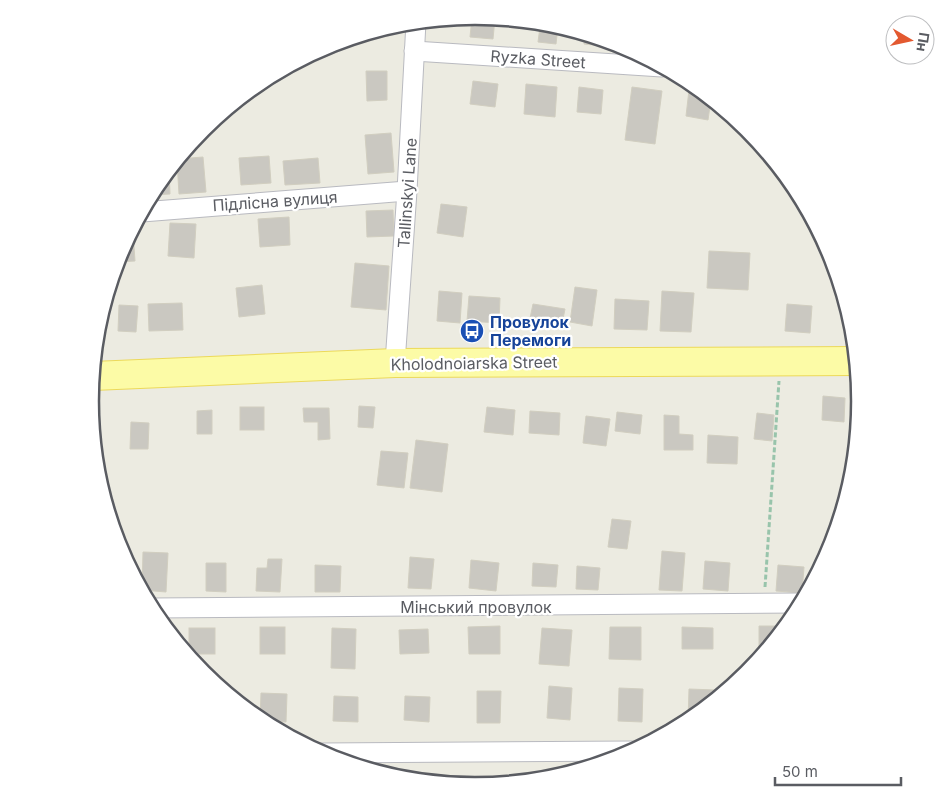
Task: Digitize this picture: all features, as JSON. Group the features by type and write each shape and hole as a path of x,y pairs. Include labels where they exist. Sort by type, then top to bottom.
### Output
{"main road":[{"name":"Kholodnoiarska Street","path":"100,376 395,363 849,360"}],"street":[{"name":"Tallinskyi Lane","path":"395,363 408,191 415,30"},
{"name":"Ryzka Street","path":"414,51 645,66"},
{"name":"Підлісна вулиця","path":"150,211 408,191"},
{"name":"Мінський провулок","path":"161,608 792,603"},
{"path":"346,754 611,751"}],"path":[{"path":"764,604 779,380"}],"building":[{"path":"471,25 494,26 493,39 470,37"},
{"path":"540,31 557,34 556,44 538,42"},
{"path":"584,42 597,45 584,44"},
{"path":"366,71 387,71 387,100 367,101"},
{"path":"473,81 498,84 495,107 470,104"},
{"path":"526,84 557,87 555,117 524,114"},
{"path":"579,87 603,90 601,114 577,112"},
{"path":"632,87 662,91 655,144 625,140"},
{"path":"689,92 710,108 708,120 686,116"},
{"path":"391,133 394,172 368,174 365,135"},
{"path":"269,156 271,183 241,185 239,158"},
{"path":"203,157 206,192 179,194 178,171 188,158"},
{"path":"318,158 320,183 285,185 283,161"},
{"path":"170,182 170,194 160,195"},
{"path":"441,204 467,207 463,237 437,233"},
{"path":"393,210 394,236 367,237 366,211"},
{"path":"289,217 290,245 260,247 258,219"},
{"path":"170,223 196,224 194,258 168,256"},
{"path":"134,244 135,261 126,261"},
{"path":"709,251 750,253 748,290 707,288"},
{"path":"355,263 389,266 386,310 351,307"},
{"path":"262,285 265,314 239,317 236,288"},
{"path":"575,287 597,290 592,326 570,322"},
{"path":"439,291 462,293 460,323 437,321"},
{"path":"662,291 694,293 691,332 660,331"},
{"path":"469,296 500,298 499,323 467,321"},
{"path":"615,299 649,301 647,330 614,329"},
{"path":"182,303 183,330 149,331 148,304"},
{"path":"533,304 565,309 561,329 529,323"},
{"path":"787,304 812,306 810,333 785,331"},
{"path":"119,305 138,306 136,332 118,331"},
{"path":"823,396 845,398 844,422 822,420"},
{"path":"359,406 375,407 373,428 358,427"},
{"path":"240,407 264,407 264,430 240,430"},
{"path":"487,407 515,410 513,435 484,432"},
{"path":"303,408 329,408 330,439 318,440 318,422 304,422"},
{"path":"212,410 212,434 197,434 197,411"},
{"path":"530,411 560,413 559,435 529,433"},
{"path":"617,412 642,415 640,434 615,431"},
{"path":"757,413 774,415 772,441 754,439"},
{"path":"664,415 679,416 679,434 693,435 693,450 664,450"},
{"path":"586,416 610,419 606,446 583,443"},
{"path":"131,422 149,423 148,449 130,449"},
{"path":"708,435 738,437 737,464 707,463"},
{"path":"416,440 448,444 442,492 410,488"},
{"path":"381,451 408,453 404,488 377,485"},
{"path":"612,519 631,521 627,549 608,547"},
{"path":"662,551 685,553 682,591 659,590"},
{"path":"143,552 168,553 166,592 150,591 142,576"},
{"path":"410,557 434,559 431,589 408,588"},
{"path":"268,559 282,559 280,592 256,591 257,568 267,568"},
{"path":"471,560 499,563 496,591 469,588"},
{"path":"705,561 730,563 728,591 703,589"},
{"path":"206,563 226,563 226,592 206,591"},
{"path":"533,563 558,565 556,587 532,586"},
{"path":"315,565 341,566 340,592 315,592"},
{"path":"778,565 804,567 803,586 799,593 776,591"},
{"path":"577,566 600,568 598,590 576,589"},
{"path":"500,626 500,654 469,654 468,627"},
{"path":"759,626 776,626 773,630 759,648"},
{"path":"260,627 285,627 285,654 260,654"},
{"path":"610,627 641,627 641,660 609,659"},
{"path":"682,627 713,628 713,649 682,649"},
{"path":"189,628 215,628 215,654 197,654 189,645"},
{"path":"332,628 356,629 355,669 331,668"},
{"path":"542,628 572,630 569,666 539,664"},
{"path":"428,629 429,653 400,654 399,630"},
{"path":"549,686 572,688 570,720 547,718"},
{"path":"619,688 643,689 642,722 618,721"},
{"path":"689,689 715,690 704,699 688,711"},
{"path":"477,691 501,691 500,723 477,723"},
{"path":"261,693 287,694 286,722 278,721 260,710"},
{"path":"334,696 358,697 358,722 333,721"},
{"path":"405,696 430,697 429,722 404,720"}],"place":[{"name":"Провулок Перемоги","path":"472,331"}]}
